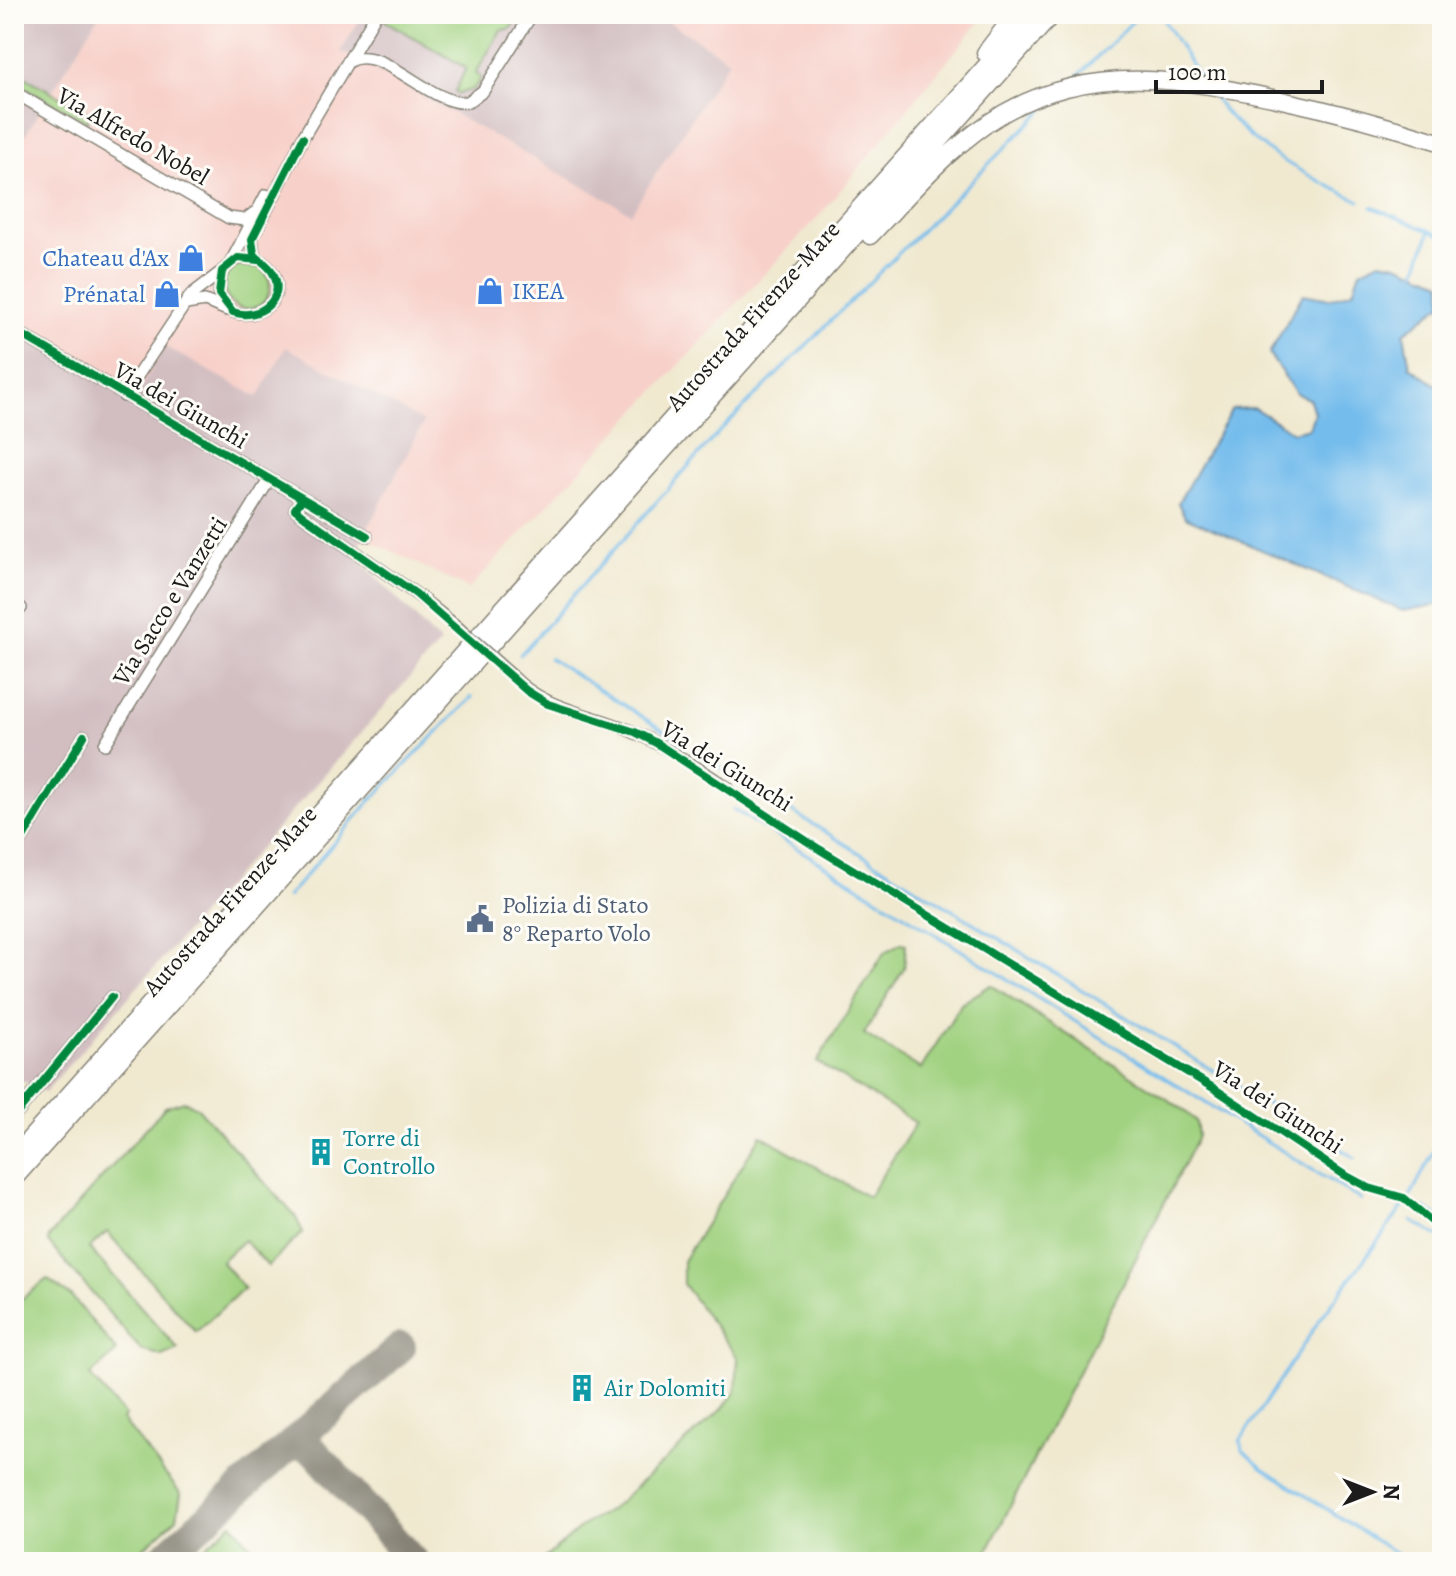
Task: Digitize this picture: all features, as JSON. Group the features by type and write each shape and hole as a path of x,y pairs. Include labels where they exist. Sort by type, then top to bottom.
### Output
{"highway":[{"path":"914,147 1015,14"},
{"name":"Autostrada Firenze-Mare","path":"14,1179 1032,14"},
{"name":"Autostrada Firenze-Mare","path":"14,1156 480,646 741,366 1053,14"},
{"path":"741,366 954,149 1005,112 1037,98 1103,80 1154,78 1215,86 1373,121 1442,143"}],"street":[{"path":"235,313 219,294 226,266 376,14"},
{"path":"349,61 359,57 381,63 449,101 468,102 483,91 532,14"},
{"path":"369,26 367,47 381,63"},
{"name":"Via Alfredo Nobel","path":"14,92 229,218"},
{"path":"186,304 210,302 235,313 255,314 272,301 274,276 252,251 253,234 303,138"},
{"path":"229,218 245,220 255,213"},
{"path":"229,218 235,232 235,248"},
{"path":"124,396 194,291 226,266 246,257 259,260"},
{"name":"Via dei Giunchi","path":"16,335 302,499 295,509 416,594 527,691 548,704 635,732 728,788"},
{"name":"Via Sacco e Vanzetti","path":"105,744 269,480"},
{"path":"302,499 367,536"},
{"path":"14,853 84,736"},
{"path":"14,1117 112,997"}],"shaded area":[{"path":"14,14 100,14 14,153"},
{"path":"100,14 363,14 341,51 729,60 656,14 986,14 820,215 469,589 363,537 423,422 258,398 138,392 14,318 14,153"},
{"path":"363,14 656,14 729,60 631,213 341,51"},
{"path":"14,318 138,392 165,347 258,397 286,347 424,422 354,554 440,643 45,1092 14,1077"}],"green space":[{"path":"387,14 520,14 510,29 501,30 476,73 481,78 474,89 459,94 455,92 466,68 384,20"},
{"path":"14,71 91,114 87,122 14,81"},
{"path":"247,263 263,270 270,286 263,302 247,309 231,302 224,286 231,270"},
{"path":"901,943 906,944 904,968 864,1034 921,1069 961,1004 991,985 1181,1108 1196,1121 1198,1136 982,1562 540,1562 585,1524 610,1510 723,1408 736,1391 738,1358 683,1284 683,1261 761,1135 868,1197 916,1123 817,1062 884,953"},
{"path":"184,1101 197,1107 295,1216 303,1232 268,1266 244,1240 221,1261 244,1288 196,1332 107,1232 89,1248 178,1349 162,1356 141,1350 48,1242 49,1237 165,1107"},
{"path":"47,1279 71,1296 117,1351 90,1376 125,1416 122,1419 181,1494 177,1518 128,1562 14,1562 14,1305"},
{"path":"232,1523 264,1562 188,1562"}],"water":[{"path":"1380,261 1397,264 1442,282 1442,304 1404,333 1410,367 1442,389 1442,604 1403,611 1185,517 1178,503 1232,409 1254,408 1293,432 1309,428 1314,413 1310,400 1296,393 1269,354 1303,294 1330,299 1353,291 1360,271"}],"waterway":[{"path":"1076,78 1140,14"},
{"path":"1160,14 1199,77"},
{"path":"1210,92 1241,128 1277,157 1360,201"},
{"path":"520,655 719,432 1052,101"},
{"path":"1372,207 1442,236"},
{"path":"1416,272 1430,231"},
{"path":"549,658 685,744"},
{"path":"287,897 371,800 472,697"},
{"path":"702,756 1355,1158"},
{"path":"733,809 881,900"},
{"path":"884,902 1361,1200"},
{"path":"1410,1197 1442,1136"},
{"path":"1405,1204 1319,1321 1240,1441 1243,1450 1260,1466 1409,1562"},
{"path":"1424,1208 1442,1219"},
{"path":"1411,1221 1442,1238"}],"taxiway":[{"path":"158,1562 401,1347"},
{"path":"288,1447 299,1444 313,1450 414,1562"}],"cycle path":[{"path":"259,260 238,258 222,271 219,294 233,312 252,314 273,300 276,292 273,273 254,254 252,239 303,138"},
{"path":"14,330 367,536"},
{"path":"302,499 295,509 416,594 527,691 548,704 635,732 656,743 819,849 1215,1089 1343,1174 1369,1188 1404,1198 1442,1230"},
{"path":"14,853 84,736"},
{"path":"14,1117 112,997"}],"place":[{"name":"Chateau d'Ax","path":"191,258"},
{"name":"IKEA","path":"490,291"},
{"name":"Prénatal","path":"167,294"},
{"name":"Polizia di Stato 8° Reparto Volo","path":"480,919"},
{"name":"Torre di Controllo","path":"321,1152"},
{"name":"Air Dolomiti","path":"582,1388"}]}
